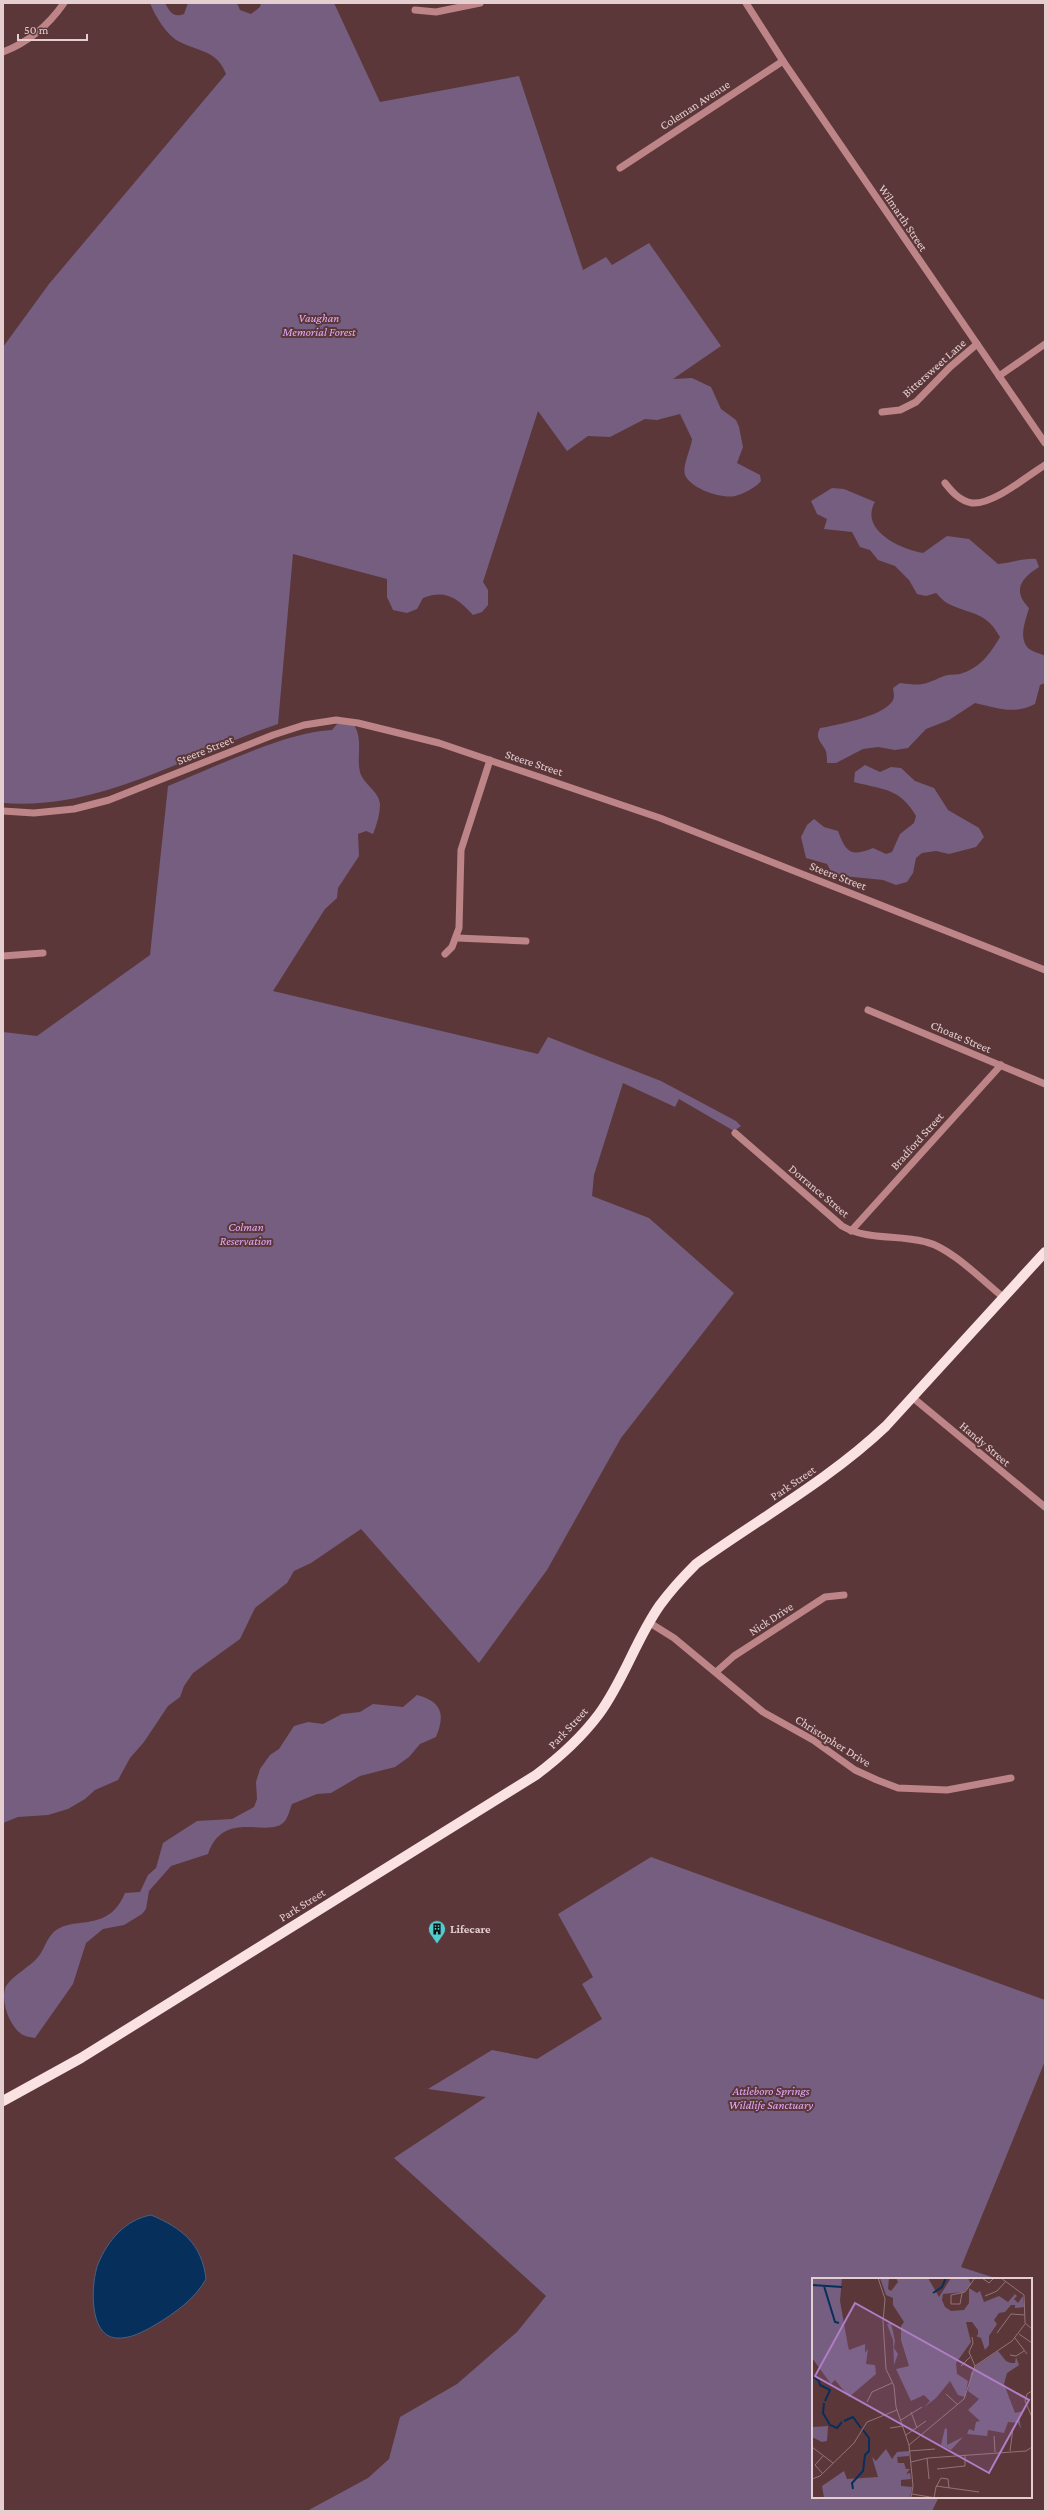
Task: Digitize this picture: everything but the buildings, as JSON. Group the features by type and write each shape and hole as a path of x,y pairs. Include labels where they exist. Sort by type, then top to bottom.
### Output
{"main road":[{"name":"Park Street","path":"3,2101 81,2058 536,1775 568,1750 600,1713 659,1606 676,1584 696,1564 837,1470 886,1426 1045,1252"}],"street":[{"path":"3,52 30,38 48,24 64,3"},
{"path":"416,10 436,12 480,3"},
{"name":"Wilmarth Street","path":"746,3 783,61 1045,443"},
{"name":"Coleman Avenue","path":"620,168 783,61"},
{"name":"Bittersweet Lane","path":"882,412 900,410 916,402 950,367 977,344"},
{"path":"999,376 1045,344"},
{"path":"945,484 960,498 971,503 982,502 996,497 1045,465"},
{"name":"Steere Street","path":"3,811 34,813 74,809 109,800 273,735 304,725 336,720 391,729 490,760 660,818 1045,970"},
{"path":"444,954 457,938 459,928 461,850 490,760"},
{"path":"457,938 526,941"},
{"path":"3,956 43,953"},
{"name":"Choate Street","path":"868,1010 1045,1084"},
{"name":"Bradford Street","path":"851,1231 1000,1065"},
{"name":"Dorrance Street","path":"735,1133 832,1220 851,1231 862,1235 917,1240 936,1245 1003,1297"},
{"name":"Handy Street","path":"912,1397 1045,1507"},
{"name":"Nick Drive","path":"716,1672 734,1656 825,1597 844,1596"},
{"name":"Christopher Drive","path":"650,1623 716,1672 763,1712 813,1740 855,1770 882,1782 898,1788 947,1790 1011,1778"}],"green space":[{"name":"Vaughan Memorial Forest","path":"150,3 165,3 174,15 180,15 184,14 188,3 237,3 240,10 251,14 260,7 261,3 334,3 380,102 519,76 583,270 606,257 612,265 649,243 721,346 673,379 692,378 711,387 721,409 736,420 739,427 743,447 737,463 760,475 761,481 746,492 729,497 707,492 694,485 688,480 684,471 692,439 680,414 657,420 645,419 610,437 588,436 567,451 538,411 483,582 488,590 488,605 482,612 473,615 462,604 451,597 438,594 423,598 417,609 407,613 393,610 387,597 387,579 293,554 278,724 244,736 144,778 109,789 75,798 39,803 3,803 3,347 49,284 226,74 218,60 207,53 175,39 158,19"},
{"path":"832,488 844,489 875,502 872,512 873,521 877,529 893,542 914,551 923,553 947,536 969,539 998,564 1026,559 1036,559 1039,567 1023,580 1020,590 1024,602 1029,608 1023,634 1025,644 1028,648 1045,656 1045,683 1040,685 1035,704 1020,709 1006,710 975,703 949,720 926,729 908,748 895,750 878,747 863,749 836,763 827,763 826,751 818,737 820,728 857,720 885,708 893,700 893,688 900,683 923,684 946,675 960,674 973,668 984,660 1000,637 990,623 978,615 949,604 936,593 926,596 917,594 909,580 895,566 878,560 870,550 860,547 852,532 824,529 827,519 817,514 811,501"},
{"name":"Colman Reservation","path":"337,724 353,724 356,729 359,741 360,772 364,780 379,799 380,808 378,819 373,834 366,831 358,834 359,856 338,888 337,898 325,909 273,991 538,1054 548,1037 661,1081 736,1121 741,1126 734,1131 679,1099 675,1107 623,1083 594,1175 592,1196 649,1218 734,1293 621,1438 547,1570 479,1663 361,1529 311,1563 294,1571 287,1583 255,1608 240,1639 193,1673 184,1686 180,1697 168,1706 144,1742 130,1758 118,1780 95,1790 85,1799 68,1809 48,1815 18,1817 3,1823 3,1032 37,1036 150,955 168,786 249,752 293,737 313,732 332,730"},
{"path":"865,765 880,772 891,767 901,768 915,781 934,788 948,810 979,828 984,837 976,847 949,854 936,851 922,853 916,858 913,873 907,882 896,885 883,880 833,875 827,864 806,858 801,837 807,825 814,819 824,827 838,831 844,844 850,851 859,852 873,848 886,854 892,852 900,834 914,823 916,816 904,800 897,795 883,789 854,782 855,772"},
{"path":"417,1695 432,1701 440,1710 441,1716 436,1737 420,1744 409,1757 395,1767 360,1776 331,1793 317,1794 292,1804 285,1821 278,1826 269,1828 235,1828 225,1832 215,1840 208,1854 171,1866 149,1891 146,1909 142,1914 124,1925 103,1929 86,1943 73,1984 35,2038 23,2035 18,2031 10,2020 5,2006 4,1992 6,1986 13,1978 38,1957 52,1934 60,1928 69,1925 89,1922 109,1915 125,1893 140,1892 148,1875 156,1868 163,1843 197,1821 232,1819 254,1807 257,1799 256,1782 260,1769 270,1755 279,1749 294,1726 308,1722 323,1724 342,1714 360,1712 373,1704 403,1707"},
{"name":"Attleboro Springs Wildlife Sanctuary","path":"651,1857 1045,2000 1045,2061 961,2267 995,2278 812,2278 812,2498 938,2498 932,2511 307,2511 368,2478 389,2459 400,2417 457,2384 517,2332 546,2296 394,2158 486,2097 428,2089 492,2050 537,2059 602,2019 582,1984 593,1977 558,1914"}],"water":[{"path":"151,2215 172,2226 189,2239 200,2256 206,2279 196,2293 170,2316 150,2328 136,2334 116,2338 107,2335 100,2328 96,2318 93,2295 98,2264 112,2239 118,2232 133,2221"}],"place":[{"name":"Lifecare","path":"437,1944"}]}
